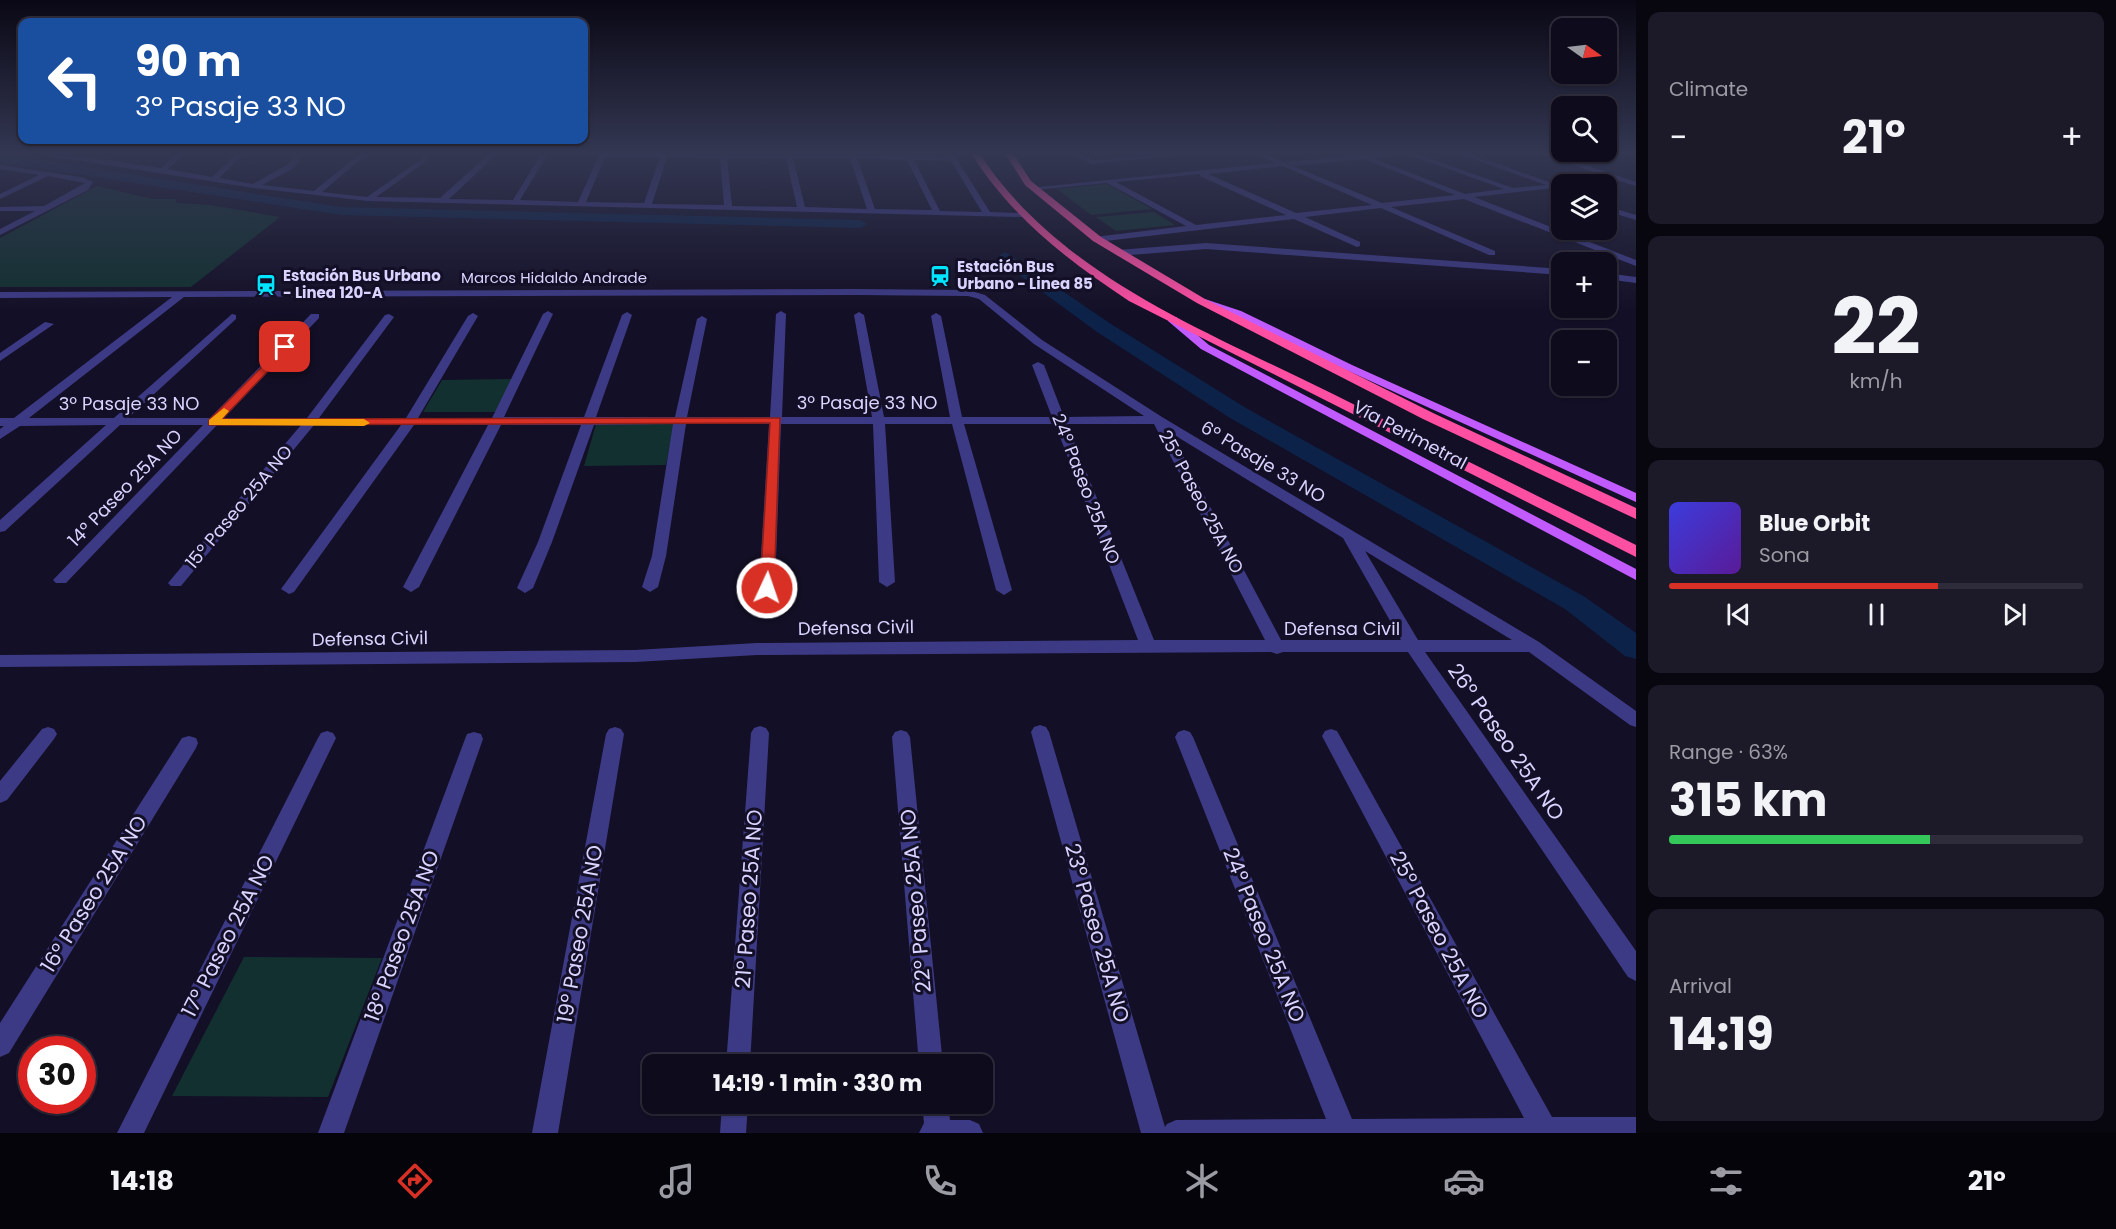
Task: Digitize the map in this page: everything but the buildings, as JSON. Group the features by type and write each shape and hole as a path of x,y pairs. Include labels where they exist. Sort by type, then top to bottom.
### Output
{"highway":[{"name":"Vía Perimetral","path":"1014,206 1079,263 1172,320 1636,552"},
{"name":"Vía Perimetral","path":"1056,206 1118,253 1201,301 1428,416 1636,514"}],"main road":[{"name":"Vía Perimetral","path":"1201,301 1238,313 1348,367 1636,498"},
{"name":"Vía Perimetral","path":"1172,320 1205,347 1547,530 1636,575"},
{"path":"1515,442 1636,487"},
{"path":"1547,530 1636,585"}],"street":[{"path":"0,232 50,206"},
{"path":"643,206 1022,215"},
{"path":"801,206 802,210"},
{"path":"870,206 872,213"},
{"path":"934,206 938,214"},
{"path":"982,206 988,215"},
{"path":"1154,206 1195,228"},
{"path":"1274,206 1357,244"},
{"path":"1097,239 1382,206 1492,253"},
{"path":"1490,206 1636,263"},
{"path":"0,208 46,208"},
{"path":"1617,212 1636,218"},
{"path":"1118,253 1206,246 1551,271"},
{"path":"1617,277 1636,280"},
{"name":"Marcos Hidaldo Andrade","path":"0,295 856,292"},
{"name":"6º Pasaje 33 NO","path":"856,292 975,294 1038,342 1158,420 1533,646 1636,720"},
{"path":"0,435 181,295"},
{"path":"411,587 496,422 548,314"},
{"path":"767,588 781,314"},
{"path":"525,588 545,542 627,315"},
{"path":"859,315 879,421 887,582"},
{"name":"14º Paseo 25A NO","path":"61,580 315,316"},
{"path":"289,589 410,423 472,316"},
{"path":"936,316 957,421 1004,590"},
{"path":"0,528 232,317"},
{"name":"15º Paseo 25A NO","path":"176,583 310,422 389,317"},
{"path":"650,587 659,556 680,422 702,319"},
{"path":"0,358 49,324"},
{"name":"24º Paseo 25A NO","path":"1038,365 1148,646"},
{"name":"3º Pasaje 33 NO","path":"0,422 587,423 776,420 1158,420"},
{"name":"25º Paseo 25A NO","path":"1158,420 1277,648"},
{"name":"26º Paseo 25A NO","path":"1348,535 1414,648 1636,970"},
{"name":"Defensa Civil","path":"0,661 601,656 757,649 1533,646"},
{"name":"23º Paseo 25A NO","path":"1040,732 1154,1133"},
{"name":"21º Paseo 25A NO","path":"739,1054 760,733"},
{"path":"0,795 48,734"},
{"name":"19º Paseo 25A NO","path":"545,1133 615,734"},
{"name":"25º Paseo 25A NO","path":"1331,736 1545,1131"},
{"name":"22º Paseo 25A NO","path":"901,737 930,1054"},
{"name":"24º Paseo 25A NO","path":"1184,737 1344,1131"},
{"name":"17º Paseo 25A NO","path":"130,1133 327,738"},
{"name":"18º Paseo 25A NO","path":"331,1133 474,739"},
{"name":"16º Paseo 25A NO","path":"0,1045 189,743"},
{"path":"733,1133 734,1114"},
{"path":"936,1114 938,1133"},
{"path":"1176,1133 1636,1130"},
{"path":"932,1133 970,1133"}],"green space":[{"path":"60,206 216,206 280,217 191,287 0,287 0,238"},
{"path":"1079,206 1146,206 1152,209 1091,215"},
{"path":"1154,212 1175,225 1116,231 1096,217"},
{"path":"512,379 495,412 423,412 442,380"},
{"path":"596,424 674,424 666,465 584,466"},
{"path":"244,957 382,958 328,1097 172,1096"}],"waterway":[{"path":"308,206 341,211 860,224"},
{"path":"1005,257 1104,328 1238,413 1575,603 1618,633 1636,649"}],"slow traffic":[{"path":"224,411 213,423 364,423"}],"place":[{"name":"Estación Bus Urbano - Linea 85","path":"940,276"},
{"name":"Estación Bus Urbano - Linea 120-A","path":"266,285"}],"route":[{"path":"285,347 213,423 587,423 776,420 767,588"}]}
